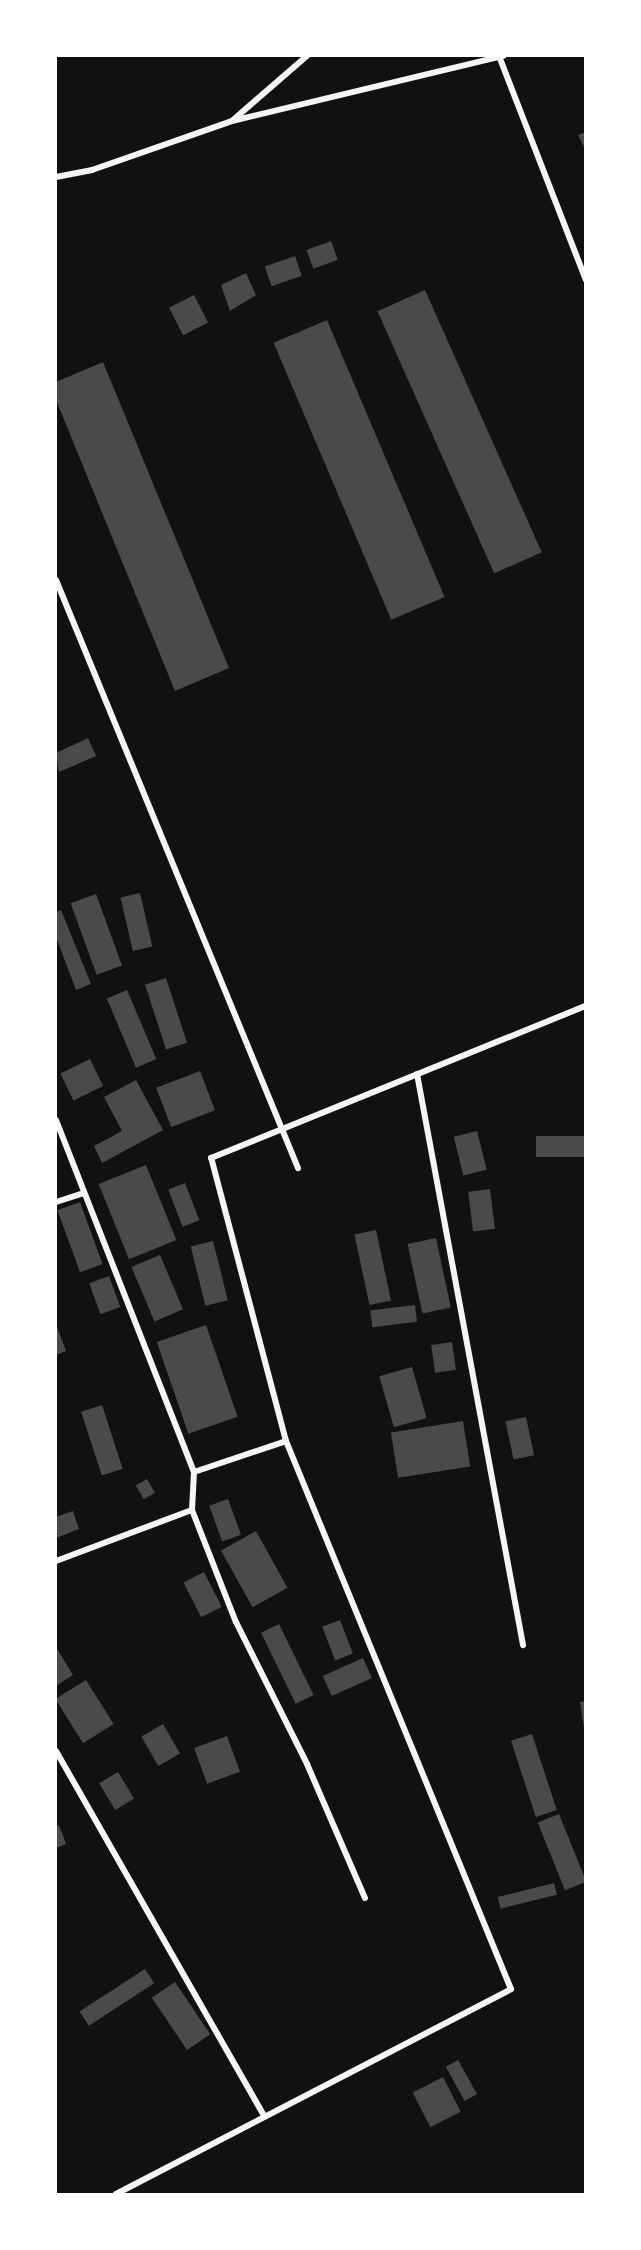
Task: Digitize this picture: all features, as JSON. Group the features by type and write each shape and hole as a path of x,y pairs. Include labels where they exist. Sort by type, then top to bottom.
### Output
{"street":[{"path":"231,122 308,56"},
{"path":"56,177 92,170 231,122 501,56 585,280"},
{"path":"56,580 298,1168"},
{"path":"116,2194 511,1989 286,1441 211,1158 585,1006"},
{"path":"417,1074 523,1645"},
{"path":"56,1120 195,1472 192,1510 236,1622 307,1764 365,1898"},
{"path":"56,1202 84,1193"},
{"path":"195,1472 286,1441"},
{"path":"56,1561 192,1510"},
{"path":"56,1751 265,2116"}],"building":[{"path":"586,132 586,151 578,135"},
{"path":"331,241 338,260 313,269 307,250"},
{"path":"295,256 302,276 272,286 265,266"},
{"path":"246,273 256,295 230,311 221,285"},
{"path":"425,290 542,552 494,573 377,311"},
{"path":"194,295 208,323 183,335 169,308"},
{"path":"327,320 445,597 391,620 274,343"},
{"path":"103,362 229,668 175,691 56,400 56,382"},
{"path":"88,738 96,756 59,772 56,753"},
{"path":"140,893 152,947 133,951 121,897"},
{"path":"96,894 122,965 97,975 71,903"},
{"path":"61,910 91,984 76,990 56,937 56,912"},
{"path":"166,978 187,1043 166,1049 145,985"},
{"path":"127,990 156,1059 136,1068 107,999"},
{"path":"90,1059 103,1086 73,1100 60,1073"},
{"path":"200,1071 215,1110 171,1127 156,1088"},
{"path":"136,1080 163,1130 102,1163 94,1146 122,1131 104,1097"},
{"path":"477,1131 487,1170 463,1176 454,1137"},
{"path":"536,1136 586,1136 586,1157 536,1157"},
{"path":"146,1165 176,1240 129,1259 99,1184"},
{"path":"185,1183 199,1220 183,1227 168,1189"},
{"path":"490,1189 495,1229 473,1231 468,1192"},
{"path":"80,1202 103,1264 80,1272 57,1210"},
{"path":"376,1230 391,1300 369,1305 354,1235"},
{"path":"436,1238 451,1307 422,1313 408,1244"},
{"path":"213,1241 228,1300 205,1306 191,1247"},
{"path":"160,1255 183,1309 155,1321 131,1267"},
{"path":"109,1276 120,1307 101,1314 89,1283"},
{"path":"415,1305 417,1322 372,1327 370,1310"},
{"path":"56,1324 66,1351 56,1355"},
{"path":"206,1325 238,1417 188,1434 157,1342"},
{"path":"452,1342 456,1370 435,1373 431,1345"},
{"path":"412,1367 427,1418 394,1427 379,1376"},
{"path":"102,1405 123,1469 102,1476 81,1412"},
{"path":"526,1417 534,1455 514,1460 505,1421"},
{"path":"463,1421 470,1466 398,1478 391,1432"},
{"path":"147,1479 155,1493 144,1499 136,1486"},
{"path":"228,1499 241,1535 222,1542 209,1506"},
{"path":"73,1511 79,1529 56,1538 56,1517"},
{"path":"256,1531 288,1588 253,1607 221,1550"},
{"path":"204,1572 222,1607 201,1617 184,1582"},
{"path":"340,1620 353,1654 335,1660 322,1627"},
{"path":"279,1624 314,1695 296,1704 261,1633"},
{"path":"56,1647 73,1675 56,1686"},
{"path":"363,1658 372,1678 332,1696 323,1676"},
{"path":"86,1680 114,1724 83,1743 56,1699"},
{"path":"586,1701 586,1728 584,1728 580,1702"},
{"path":"163,1724 180,1753 158,1766 141,1736"},
{"path":"532,1734 557,1810 536,1817 511,1741"},
{"path":"227,1736 240,1772 207,1784 194,1748"},
{"path":"118,1772 134,1799 115,1810 99,1783"},
{"path":"559,1814 586,1881 565,1890 538,1823"},
{"path":"59,1825 66,1844 56,1848 56,1826"},
{"path":"554,1883 557,1895 501,1909 498,1897"},
{"path":"145,1969 154,1983 89,2026 80,2011"},
{"path":"175,1982 210,2034 187,2050 152,1998"},
{"path":"458,2060 477,2094 465,2101 446,2067"},
{"path":"443,2077 461,2112 430,2127 413,2092"}]}
